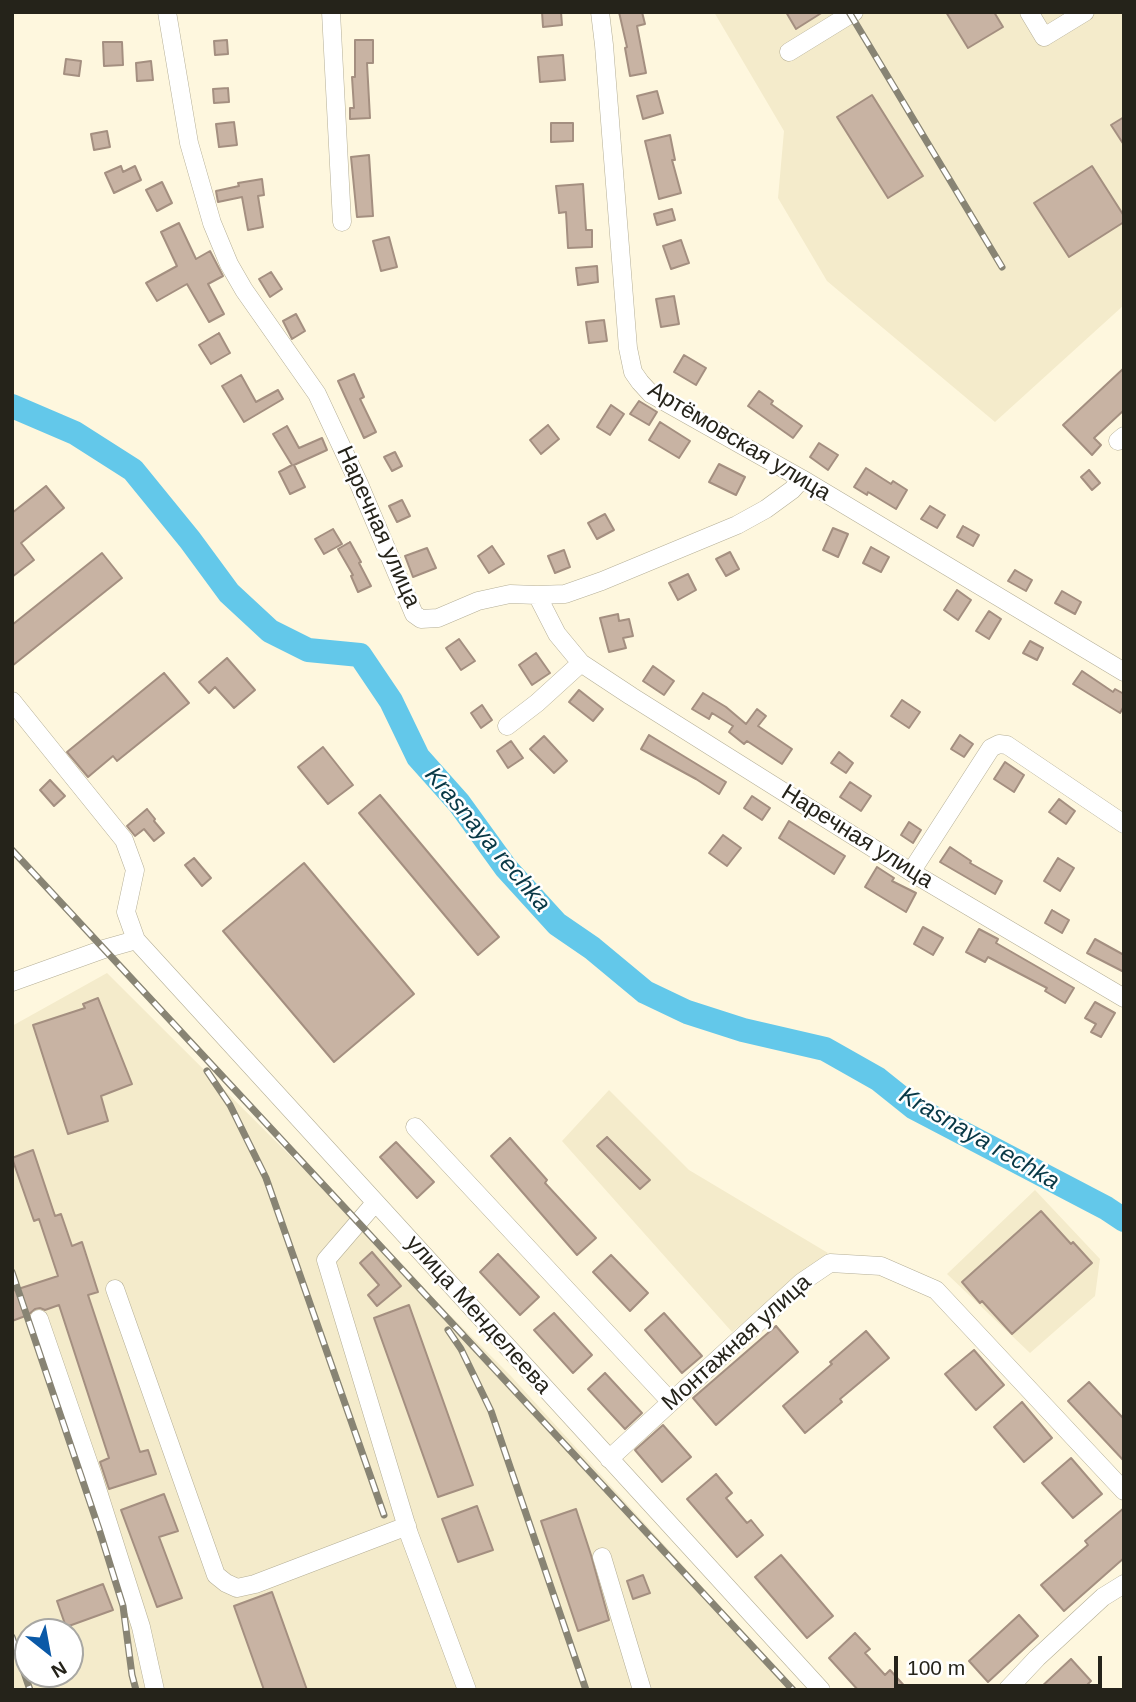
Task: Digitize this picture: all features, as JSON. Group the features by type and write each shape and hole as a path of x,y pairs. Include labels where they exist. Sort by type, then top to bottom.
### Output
{"street":[{"name":"Наречная улица","path":"167,12 189,143 212,223 229,264 244,290 317,394 359,484 414,614 421,619 438,618 478,601 510,594 537,595 557,634 581,663 911,872 1124,998"},
{"path":"331,12 342,222"},
{"name":"Артёмовская улица","path":"600,12 628,348 633,372 650,394 802,479 1124,672"},
{"path":"789,52 854,12"},
{"path":"1029,12 1044,37 1085,12"},
{"path":"537,595 565,594 737,525 766,509 802,479"},
{"path":"507,726 581,663"},
{"path":"12,701 124,840 135,870 126,912 136,940 12,982"},
{"path":"911,872 991,748 999,744 1007,745 1124,824"},
{"name":"улица Менделеева","path":"136,940 821,1690"},
{"path":"415,1127 671,1402"},
{"path":"375,1203 326,1261 407,1526 467,1690"},
{"name":"Монтажная улица","path":"609,1459 802,1282 830,1263 881,1266 936,1290 1124,1491"},
{"path":"115,1289 216,1575 237,1588 255,1584 407,1526"},
{"path":"39,1319 141,1627 155,1690"},
{"path":"602,1558 642,1690"},
{"path":"1006,1690 1103,1597 1124,1584"}],"shaded area":[{"path":"714,12 1124,12 1124,305 995,422 827,281 778,198 784,131"},
{"path":"107,973 510,1375 796,1690 12,1690 12,1026"},
{"path":"609,1090 689,1170 828,1253 732,1332 562,1141"},
{"path":"1035,1190 1100,1259 1095,1296 1030,1353 947,1274"}],"building":[{"path":"542,12 561,12 562,25 543,27"},
{"path":"619,12 642,12 645,24 637,26 646,73 630,76"},
{"path":"786,12 823,12 796,29"},
{"path":"946,12 994,12 1003,27 968,48"},
{"path":"227,40 228,54 215,55 214,41"},
{"path":"355,40 373,40 373,63 367,63 370,118 350,119 350,108 354,108 352,77 355,77"},
{"path":"103,42 122,42 123,65 104,66"},
{"path":"563,55 565,80 540,82 538,57"},
{"path":"66,59 81,61 79,76 64,74"},
{"path":"151,61 153,80 137,81 136,63"},
{"path":"228,88 229,102 214,103 213,89"},
{"path":"657,91 663,113 643,119 637,96"},
{"path":"872,95 923,176 888,198 837,117"},
{"path":"1124,117 1124,145 1111,125"},
{"path":"234,122 237,145 219,147 216,124"},
{"path":"551,123 573,123 573,141 551,142"},
{"path":"107,131 110,147 94,150 91,134"},
{"path":"670,135 675,160 672,160 681,193 659,199 645,141"},
{"path":"369,155 373,216 357,217 351,157"},
{"path":"121,166 123,172 135,166 141,180 114,193 105,173"},
{"path":"1092,166 1124,216 1124,222 1069,257 1034,203"},
{"path":"262,179 264,195 258,196 263,227 248,230 242,197 218,202 216,191 239,186 238,183"},
{"path":"162,182 172,203 157,211 146,190"},
{"path":"583,184 586,230 592,230 592,247 568,248 566,212 559,213 556,186"},
{"path":"672,209 675,220 657,225 654,214"},
{"path":"179,223 196,259 210,251 223,276 208,284 224,314 209,322 187,284 157,301 146,283 177,266 161,232"},
{"path":"389,237 397,267 381,271 373,241"},
{"path":"681,240 689,263 671,269 663,246"},
{"path":"597,266 598,282 578,285 576,268"},
{"path":"271,272 282,289 270,297 259,279"},
{"path":"674,296 679,324 661,327 656,299"},
{"path":"296,314 305,331 292,339 283,321"},
{"path":"604,320 607,341 589,343 586,322"},
{"path":"219,333 230,353 211,364 199,345"},
{"path":"684,355 706,368 696,385 674,372"},
{"path":"1124,368 1124,410 1094,438 1101,445 1092,455 1063,425"},
{"path":"354,374 364,397 360,399 376,432 364,438 338,381"},
{"path":"241,375 256,402 278,390 283,399 244,422 222,386"},
{"path":"759,391 773,401 771,404 802,426 793,438 748,406"},
{"path":"639,401 657,412 649,425 630,414"},
{"path":"611,405 624,414 610,435 597,427"},
{"path":"660,422 690,441 679,458 649,440"},
{"path":"548,425 559,439 541,454 530,440"},
{"path":"287,426 299,448 322,438 327,450 294,465 305,487 290,494 279,472 292,465 273,434"},
{"path":"819,443 838,455 828,470 810,457"},
{"path":"395,452 402,466 392,471 384,457"},
{"path":"719,464 745,477 736,495 709,482"},
{"path":"866,468 891,484 893,481 907,490 896,509 854,487"},
{"path":"1089,470 1100,483 1092,490 1081,477"},
{"path":"46,486 64,508 21,543 34,560 12,577 12,513"},
{"path":"402,500 410,516 397,522 389,506"},
{"path":"930,506 945,515 937,528 921,519"},
{"path":"605,514 614,530 597,539 588,523"},
{"path":"963,526 979,535 973,546 957,537"},
{"path":"833,528 848,534 838,557 823,550"},
{"path":"333,529 342,544 324,554 315,539"},
{"path":"350,542 371,586 358,592 351,576 353,575 338,549"},
{"path":"492,546 504,564 489,573 478,556"},
{"path":"871,547 889,557 881,572 863,563"},
{"path":"427,548 436,568 413,577 405,556"},
{"path":"564,550 570,567 555,573 548,556"},
{"path":"730,552 739,569 726,576 716,559"},
{"path":"102,553 122,578 12,666 12,625"},
{"path":"1015,570 1032,580 1026,591 1008,581"},
{"path":"688,574 696,590 678,600 669,583"},
{"path":"957,590 971,600 958,620 944,610"},
{"path":"1062,591 1081,602 1075,614 1055,603"},
{"path":"989,611 1001,619 989,639 976,631"},
{"path":"618,614 619,621 629,619 633,636 623,638 626,648 609,652 600,618"},
{"path":"459,639 475,661 461,670 446,648"},
{"path":"1030,641 1043,648 1037,660 1023,653"},
{"path":"536,653 550,673 532,685 519,665"},
{"path":"227,658 255,690 234,708 215,687 209,693 199,682"},
{"path":"653,666 674,681 664,695 643,681"},
{"path":"1082,671 1113,692 1115,689 1124,694 1124,706 1120,713 1073,684"},
{"path":"164,673 189,703 117,761 113,756 88,777 67,752"},
{"path":"579,690 603,709 593,721 569,702"},
{"path":"703,693 746,724 757,709 766,716 758,726 792,749 782,764 747,741 744,744 729,732 733,726 712,713 709,719 692,709"},
{"path":"902,700 920,712 909,728 891,716"},
{"path":"482,705 492,720 481,728 471,713"},
{"path":"649,735 726,782 719,794 641,749"},
{"path":"960,735 973,744 964,757 951,749"},
{"path":"544,736 567,761 554,773 530,749"},
{"path":"511,741 523,758 508,768 497,751"},
{"path":"323,747 353,785 328,804 298,767"},
{"path":"839,752 853,763 846,773 831,763"},
{"path":"1005,762 1024,775 1014,792 994,779"},
{"path":"50,780 65,796 54,806 40,790"},
{"path":"850,782 871,796 861,811 840,797"},
{"path":"380,795 499,937 478,955 359,813"},
{"path":"752,796 770,808 762,820 744,808"},
{"path":"1059,799 1075,811 1066,824 1049,812"},
{"path":"147,809 164,833 154,841 144,829 135,836 127,826"},
{"path":"789,821 845,856 834,874 779,838"},
{"path":"909,822 921,830 913,843 901,835"},
{"path":"723,835 741,848 727,866 709,853"},
{"path":"950,847 971,861 970,863 1002,881 995,894 940,862"},
{"path":"194,858 211,878 202,886 185,865"},
{"path":"1058,858 1074,868 1060,891 1044,881"},
{"path":"304,863 414,994 334,1062 223,931"},
{"path":"877,867 894,878 892,881 916,893 906,912 865,887"},
{"path":"1052,910 1069,920 1062,933 1045,923"},
{"path":"923,927 943,938 933,955 914,944"},
{"path":"979,929 998,939 996,943 1074,988 1065,1003 1045,991 1047,988 988,957 985,962 966,952"},
{"path":"1095,939 1124,955 1124,972 1087,953"},
{"path":"98,998 132,1084 101,1096 108,1121 68,1134 33,1025 85,1008 83,1004"},
{"path":"1095,1002 1115,1013 1101,1037 1091,1032 1096,1024 1085,1018"},
{"path":"607,1137 650,1180 640,1189 597,1146"},
{"path":"510,1138 547,1180 545,1183 596,1238 577,1255 491,1156"},
{"path":"396,1142 434,1182 417,1198 380,1157"},
{"path":"33,1150 55,1216 61,1214 72,1246 82,1242 98,1292 88,1295 140,1452 148,1450 156,1474 109,1489 100,1462 109,1458 59,1305 45,1310 35,1309 12,1321 12,1291 58,1276 39,1219 34,1221 12,1158"},
{"path":"1041,1211 1092,1263 1012,1334 962,1282"},
{"path":"372,1252 401,1286 377,1306 368,1295 379,1285 360,1263"},
{"path":"498,1254 539,1297 520,1315 480,1272"},
{"path":"611,1255 648,1293 630,1311 593,1272"},
{"path":"409,1305 473,1485 438,1497 374,1318"},
{"path":"554,1313 592,1355 573,1373 534,1330"},
{"path":"664,1313 702,1356 682,1373 645,1330"},
{"path":"776,1326 798,1352 716,1425 693,1398"},
{"path":"866,1331 889,1358 805,1433 783,1406"},
{"path":"974,1350 1004,1385 976,1410 945,1374"},
{"path":"605,1373 642,1413 625,1429 588,1389"},
{"path":"1089,1382 1124,1419 1124,1461 1068,1401"},
{"path":"1022,1402 1052,1438 1024,1462 994,1427"},
{"path":"663,1425 691,1457 662,1482 635,1450"},
{"path":"1071,1458 1102,1494 1073,1518 1042,1483"},
{"path":"716,1474 732,1493 726,1498 747,1523 751,1520 763,1535 737,1557 687,1499"},
{"path":"164,1494 178,1531 159,1537 182,1598 157,1607 121,1510"},
{"path":"477,1506 493,1550 458,1562 442,1519"},
{"path":"1124,1508 1124,1558 1064,1611 1041,1585 1088,1545 1085,1541"},
{"path":"576,1509 609,1620 578,1631 541,1521"},
{"path":"781,1555 833,1616 807,1638 755,1577"},
{"path":"643,1575 650,1593 633,1599 627,1581"},
{"path":"103,1584 113,1610 84,1620 84,1618 63,1618 57,1601"},
{"path":"272,1592 307,1690 264,1690 234,1606"},
{"path":"1019,1615 1038,1636 988,1682 969,1661"},
{"path":"855,1633 870,1649 865,1653 885,1675 890,1670 908,1690 858,1690 829,1658"},
{"path":"1071,1659 1091,1681 1082,1690 1038,1690"}],"waterway":[{"name":"Krasnaya rechka","path":"12,406 75,433 133,470 229,593 270,631 308,650 360,655 391,701 418,757 459,803 506,868 557,924 592,948 645,992 687,1012 743,1030 825,1049 878,1079 913,1107 1124,1220"}],"railway":[{"path":"849,12 1002,267"},
{"path":"12,850 793,1690"},
{"path":"207,1071 230,1105 266,1178 384,1515"},
{"path":"12,1272 123,1606 136,1690"},
{"path":"448,1330 461,1349 491,1411 586,1690"},
{"path":"12,1637 30,1690"}]}
